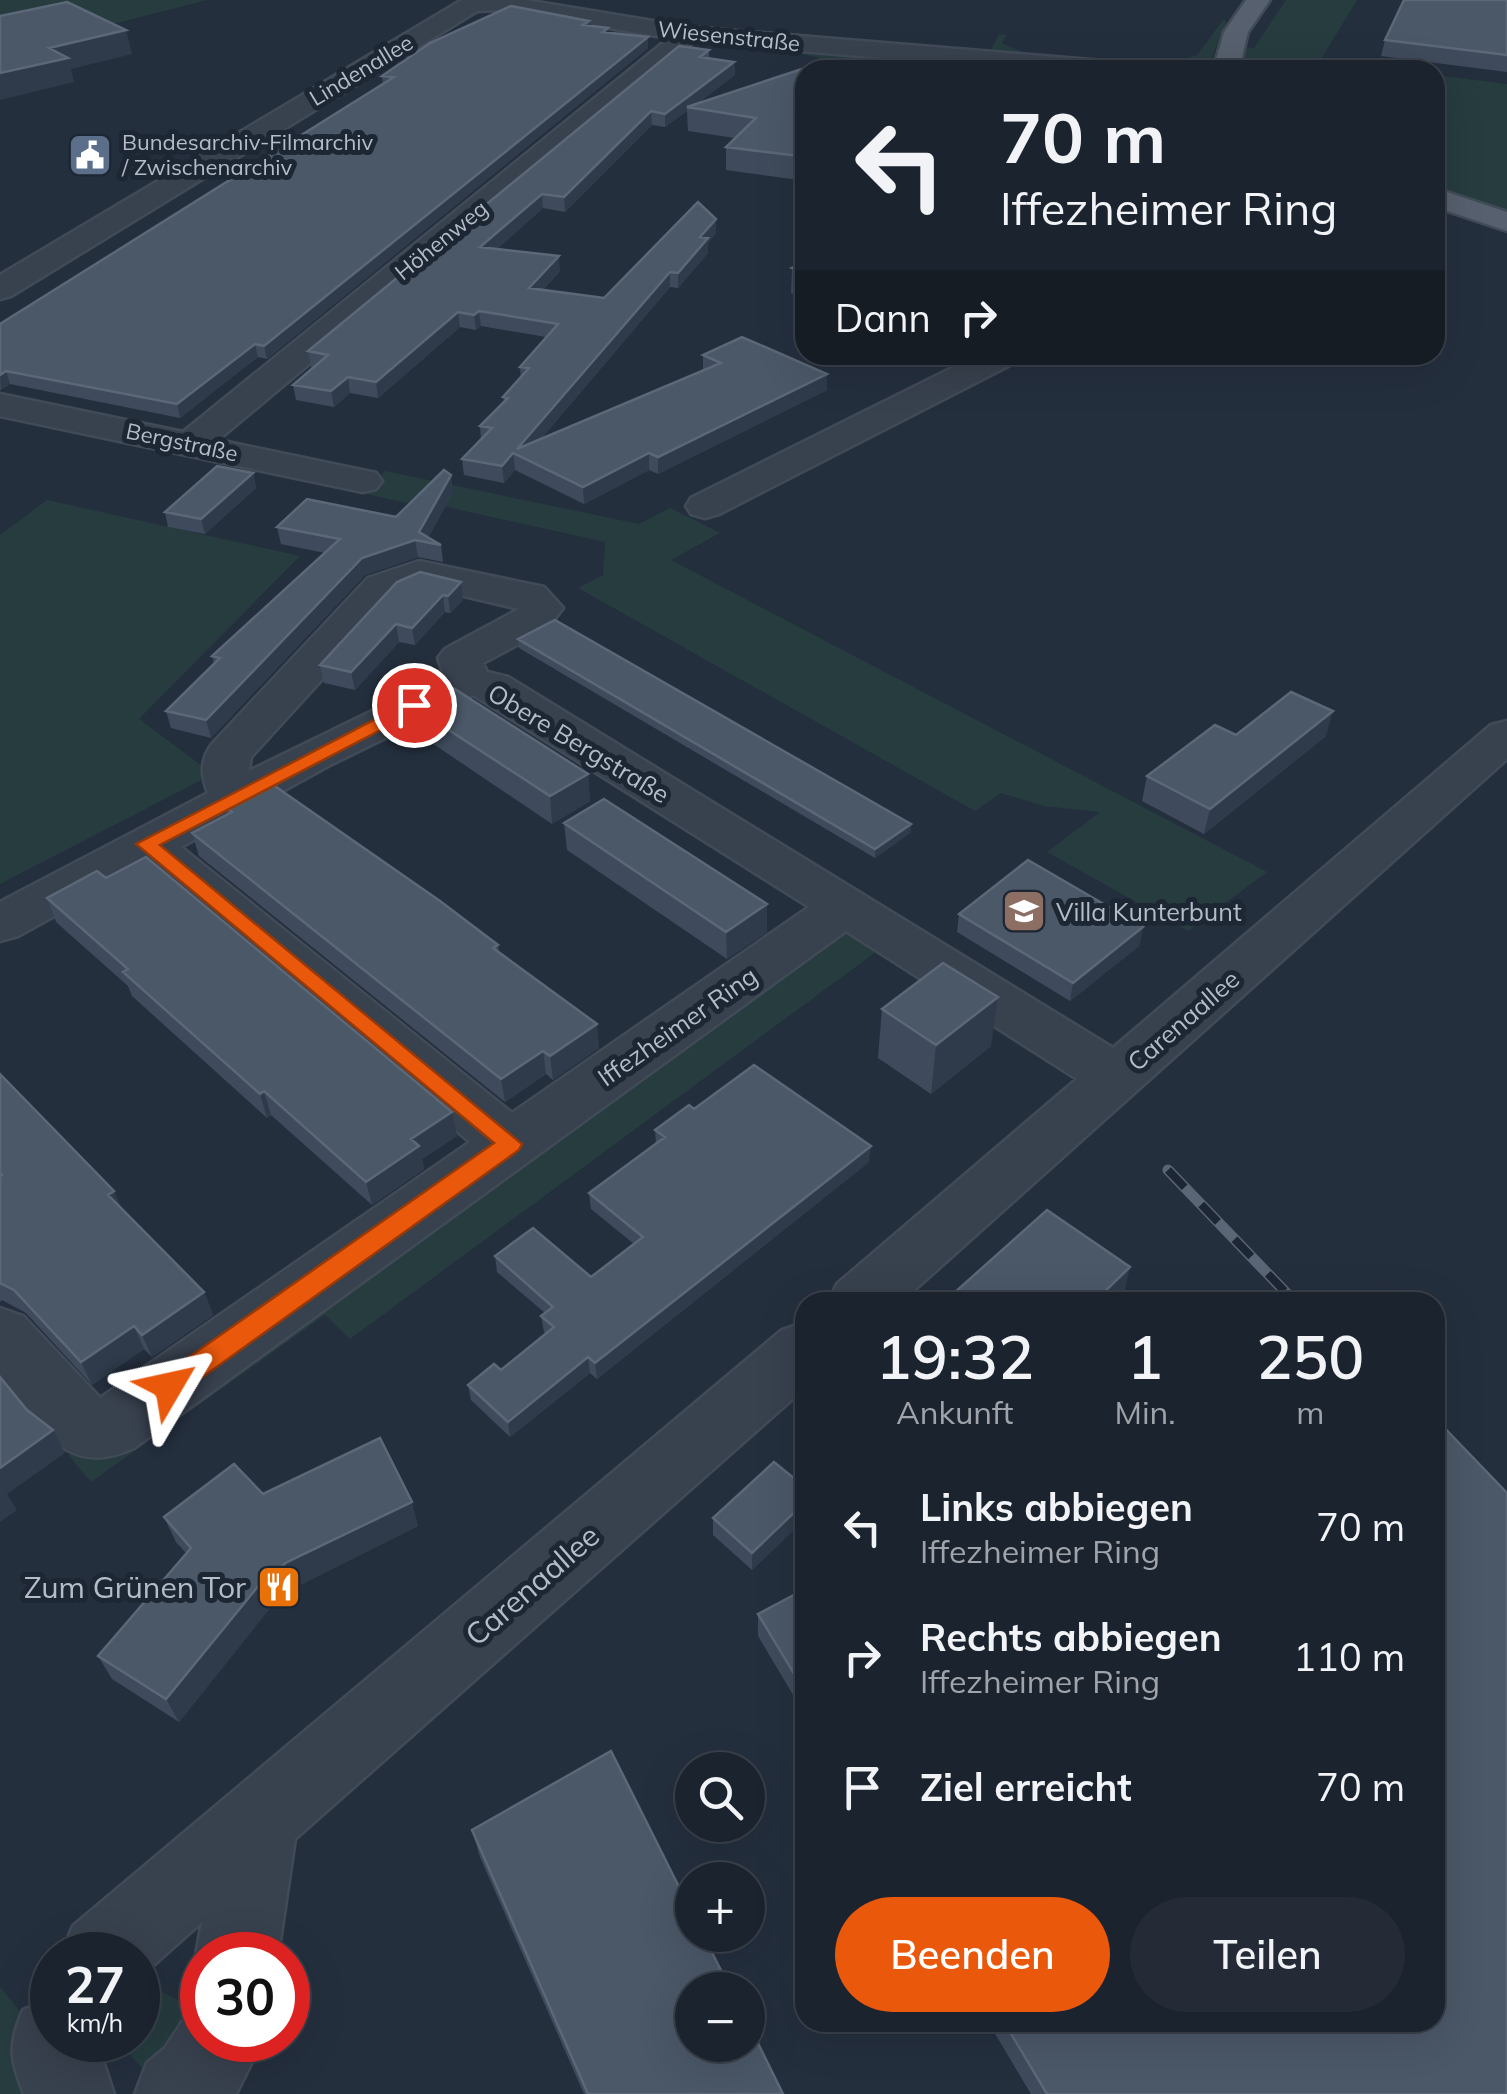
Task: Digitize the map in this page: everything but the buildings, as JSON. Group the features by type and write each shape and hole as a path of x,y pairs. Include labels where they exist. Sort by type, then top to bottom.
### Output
{"main road":[{"path":"1227,60 1238,24 1258,0"},
{"path":"1445,200 1507,222"}],"street":[{"path":"626,24 644,12 636,0"},
{"name":"Wiesenstraße","path":"466,6 500,4 689,34 996,60"},
{"name":"Lindenallee","path":"0,289 466,6"},
{"name":"Höhenweg","path":"192,444 689,34"},
{"path":"705,506 984,365"},
{"name":"Bergstraße","path":"0,405 363,481"},
{"name":"Obere Bergstraße","path":"233,798 224,775 228,754 383,587 418,574 529,596 542,608 532,620 460,658 468,681 492,686 1118,1078"},
{"path":"0,924 233,798 468,681"},
{"name":"Carenaallee","path":"870,1292 1507,735"},
{"path":"146,844 510,1144"},
{"name":"Iffezheimer Ring","path":"0,1335 81,1426 101,1432 843,908"},
{"name":"Carenaallee","path":"129,1932 795,1358"},
{"path":"241,1932 258,1820"},
{"path":"56,2062 72,2094"},
{"path":"178,2094 196,2079 206,2062"}],"green space":[{"path":"0,0 207,0 0,53"},
{"path":"1286,0 1357,0 1321,60 1239,60 1239,47 1254,48"},
{"path":"1224,19 1226,23 1211,60 1182,60 1197,55"},
{"path":"999,34 1007,35 1002,43 1022,52 1111,60 989,54"},
{"path":"771,46 952,60 827,60"},
{"path":"1445,76 1507,84 1507,210 1445,192"},
{"path":"385,471 639,524 670,508 720,533 671,560 1267,872 1188,931 1047,852 1100,812 1044,806 1001,793 975,811 578,588 603,575 605,542 424,502 417,505 361,493"},
{"path":"47,500 300,556 139,719 213,774 0,884 0,535"},
{"path":"846,931 880,949 350,1339 325,1315 91,1482 68,1455 130,1443 793,971 792,959"},
{"path":"0,1987 27,2019 25,2094 0,2094"},
{"path":"160,1991 180,2001 180,2038 154,2080 136,2062 160,2062"}],"railway":[{"path":"1168,1170 1285,1292"}],"place":[{"name":"Bundesarchiv-Filmarchiv / Zwischenarchiv","path":"90,155"},
{"name":"Villa Kunterbunt","path":"1024,911"},
{"name":"Zum Grünen Tor","path":"279,1587"}],"route":[{"path":"169,1386 510,1144 146,844 414,705"}]}
